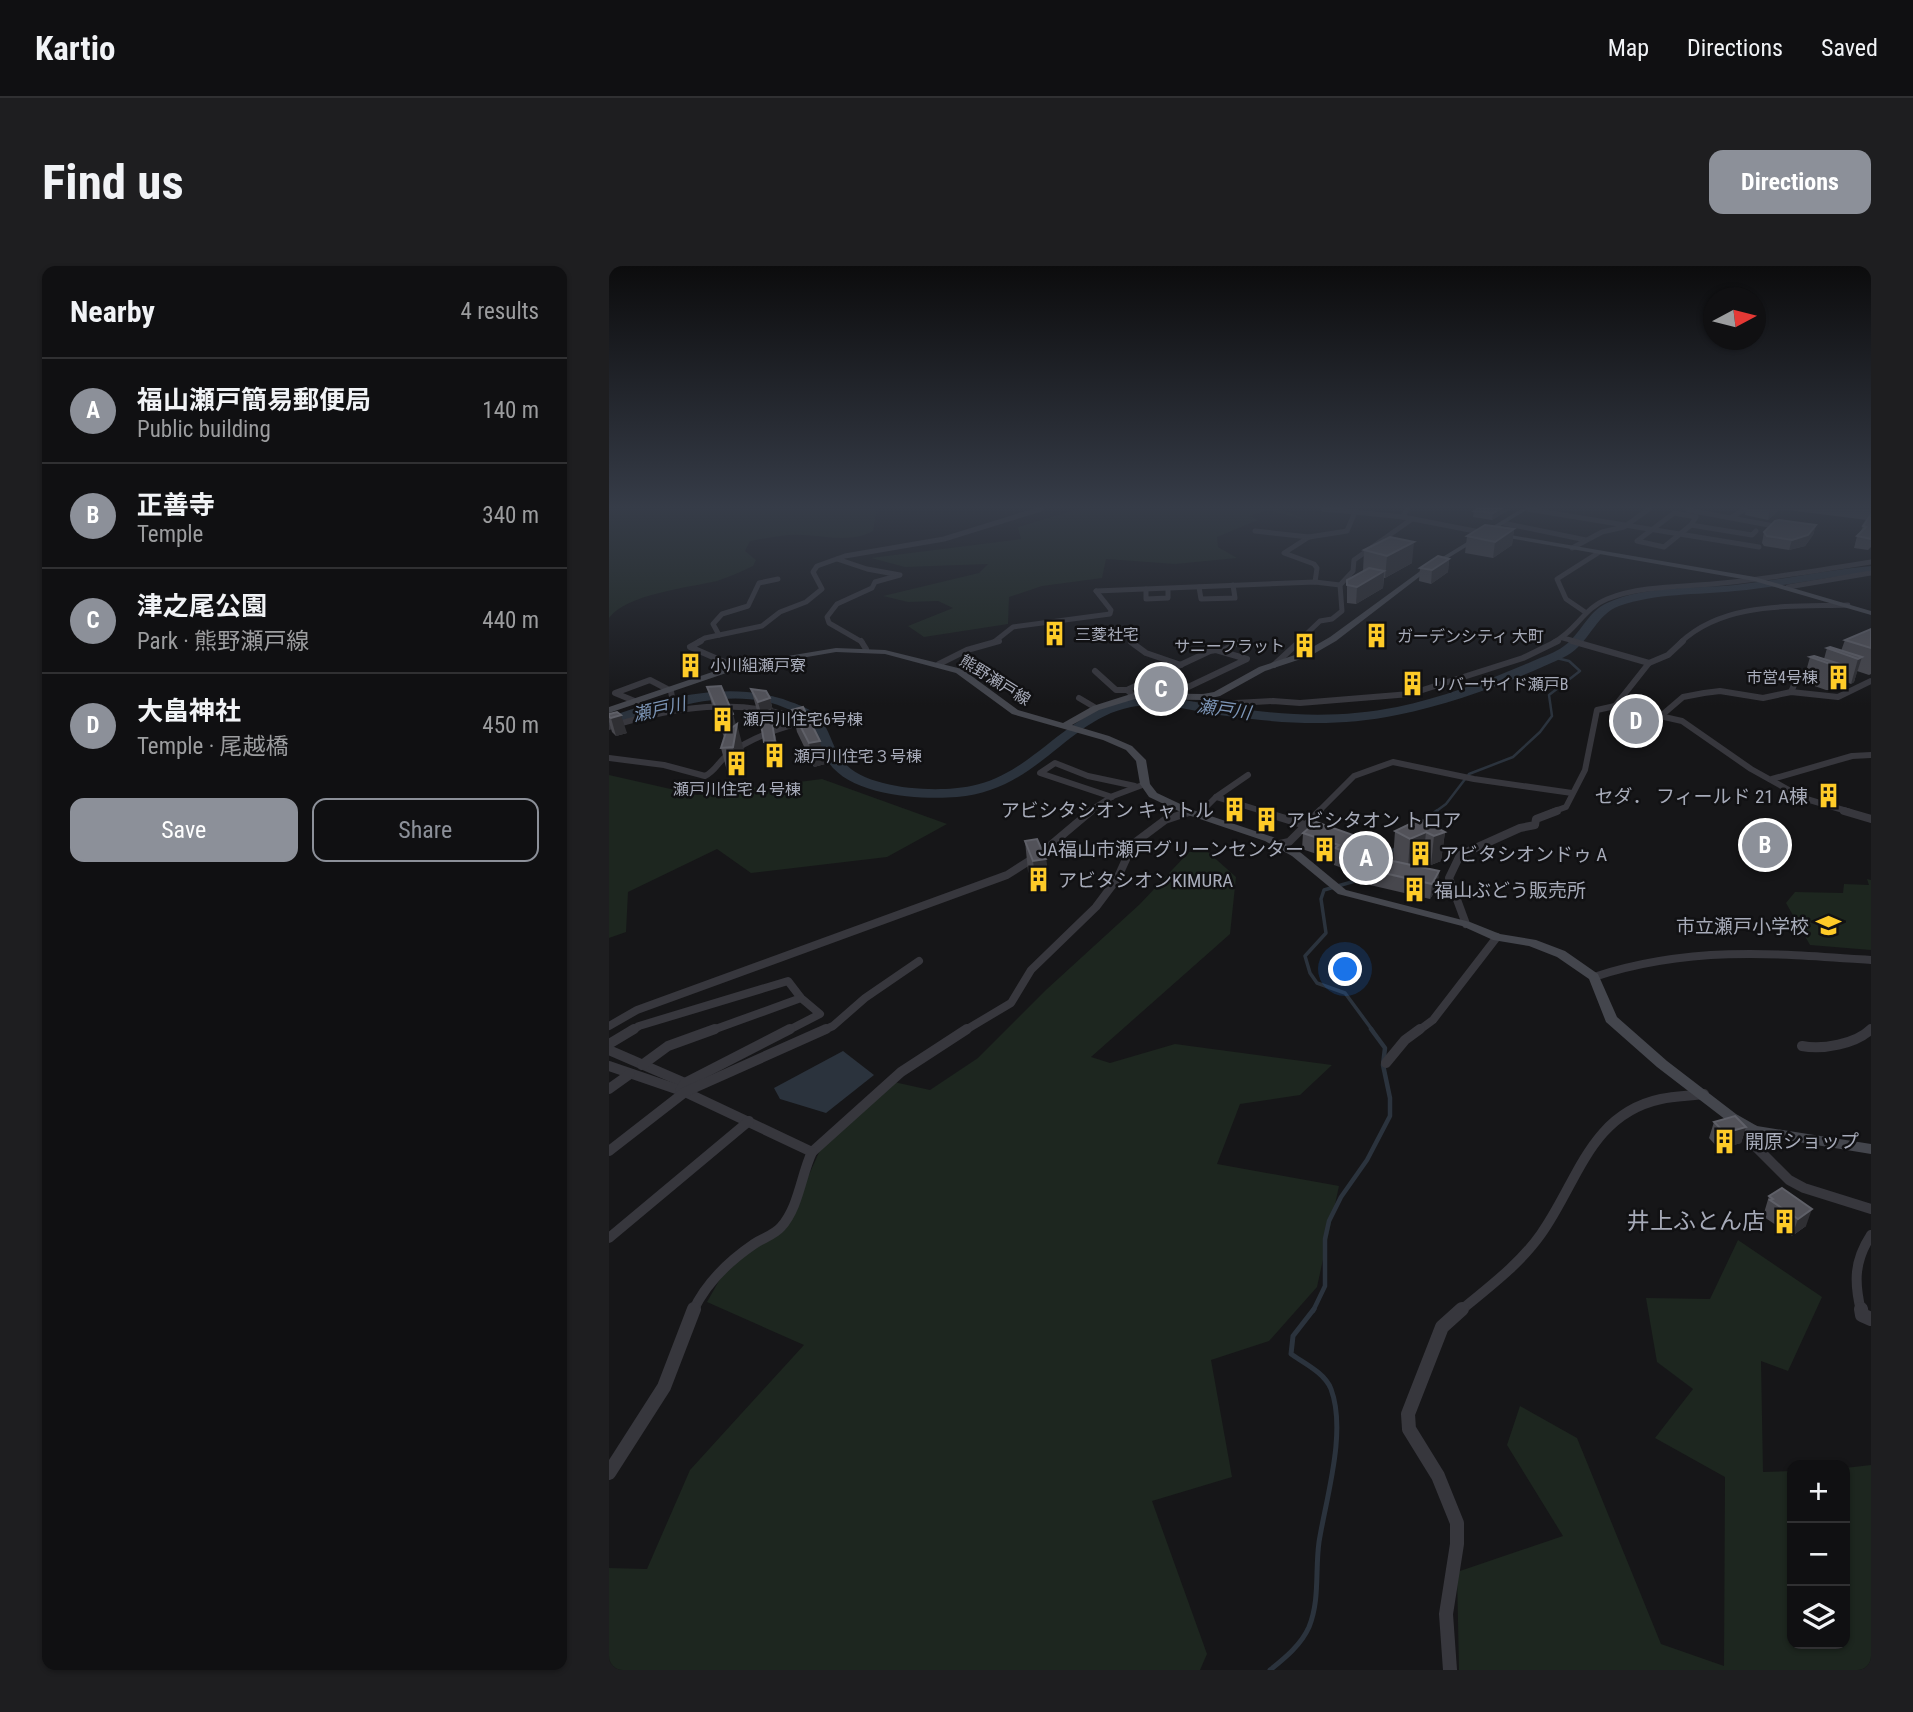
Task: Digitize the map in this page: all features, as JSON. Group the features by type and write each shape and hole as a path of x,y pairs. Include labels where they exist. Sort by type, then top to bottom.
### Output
{"main road":[{"path":"1065,727 1096,708 1130,694 1203,697 1226,691 1262,669 1321,647 1419,575"},
{"path":"1730,575 1757,579"},
{"path":"1786,586 1871,613"},
{"name":"熊野瀬戸線","path":"609,710 670,695 736,667 824,652 866,649 939,664 959,671 1015,712 1129,748 1142,760 1140,785"},
{"path":"1140,785 1153,795 1194,813 1280,844 1336,887 1376,902 1466,924 1497,937 1532,943 1561,954 1594,977 1611,1019 1662,1064 1731,1116 1754,1130 1871,1149"}],"street":[{"path":"736,667 690,647 698,640 762,626 780,612 806,602 822,589 814,575"},
{"path":"866,649 860,639 829,623 827,617 838,604 872,588 875,582 900,575 897,575"},
{"path":"1315,582 1316,575"},
{"path":"1274,666 1274,662 1320,621 1332,618 1342,611 1340,585 1350,575"},
{"path":"1566,575 1557,579 1558,589 1585,612"},
{"path":"1203,697 1208,702 1217,704 1273,701 1300,703 1410,694 1501,667 1564,638 1585,612 1607,599 1626,593 1787,575"},
{"path":"1757,579 1786,586 1861,575"},
{"path":"719,635 713,624 718,617 748,606 759,583 778,579"},
{"path":"939,664 967,650 999,641 1013,627 1110,614 1111,610 1097,591 1315,582 1340,585"},
{"path":"1199,587 1201,599 1235,598 1233,585"},
{"path":"1146,589 1146,599 1168,598 1167,589"},
{"path":"1615,706 1649,663 1668,655 1692,632 1713,621 1744,612 1848,605"},
{"path":"1564,638 1649,663"},
{"path":"1131,642 1146,653 1181,665"},
{"path":"1221,651 1237,643"},
{"path":"1095,671 1116,690 1130,694 1150,680 1210,651 1221,651 1247,659 1184,690 1150,680"},
{"path":"1791,692 1794,682 1804,673 1822,665"},
{"path":"1804,673 1815,677"},
{"path":"1856,676 1869,680"},
{"path":"637,702 615,693 650,680 670,695 673,709"},
{"path":"1663,715 1683,697 1704,693 1720,691 1763,698 1791,692 1838,697 1869,680"},
{"path":"1838,685 1849,688"},
{"path":"1079,698 1096,708"},
{"path":"609,727 673,709 743,705 788,713 808,720"},
{"path":"1466,924 1449,878 1460,855 1520,828 1535,825 1536,819 1566,807 1584,771 1596,712 1615,706 1682,721 1803,797 1871,819"},
{"path":"609,758 664,765 705,776 710,775 721,760 734,750 808,720 831,715"},
{"path":"1772,779 1853,756 1871,755"},
{"path":"1111,797 1040,773 1055,763 1088,776 1140,785"},
{"path":"1280,844 1289,842 1354,776 1387,763 1403,763 1474,779 1572,793"},
{"path":"609,1473 672,1373 687,1335 691,1311 730,1261 781,1227 793,1205 804,1167 812,1152 901,1072 1011,1003 1031,970 1096,907 1117,879 1133,844 1165,820 1194,813 1248,775"},
{"path":"609,1026 637,1010 1007,875 1043,853 1087,811 1140,785"},
{"path":"1216,797 1305,825"},
{"path":"1386,1063 1405,1040 1433,1020 1497,937"},
{"path":"1594,977 1635,963 1730,950 1871,960"},
{"path":"609,1066 683,1089 833,1026 865,998 919,961"},
{"path":"609,1151 683,1089 820,1014 801,998 788,981 639,1026 609,1047 683,1089 812,1152"},
{"path":"642,1065 668,1046 801,998"},
{"path":"1802,1046 1813,1049 1823,1047 1866,1034 1871,1029"},
{"path":"609,1089 630,1074"},
{"path":"1450,1670 1446,1614 1457,1544 1457,1523 1438,1476 1409,1429 1408,1414 1433,1346 1442,1327 1521,1259 1542,1233 1593,1144 1607,1126 1632,1110 1660,1100 1704,1094"},
{"path":"609,1238 749,1121"},
{"path":"1754,1130 1753,1144 1789,1180 1804,1188 1871,1209"},
{"path":"1871,1235 1860,1250 1854,1270 1862,1315 1871,1319"}],"shaded area":[{"path":"609,575 734,575 643,598 629,603 609,618"},
{"path":"973,575 1103,575 1102,578 1042,586 1009,597 1008,624 924,637 908,626 953,608 938,601 908,602 883,596"},
{"path":"609,775 697,795 822,779 947,824 887,857 751,873 717,849 628,892 626,932 609,938"},
{"path":"1189,852 1208,852 1236,877 1230,934 1091,1057 1110,1063 1175,1044 1332,1065 1300,1095 1240,1104 1217,1164 1339,1186 1317,1287 1269,1341 1211,1360 1232,1477 1152,1501 1207,1654 1200,1670 609,1670 609,1568 647,1569 690,1470 804,1345 707,1302 729,1263 789,1219 826,1137 894,1082 930,1090 978,1058 1047,989 1140,904"},
{"name":"市立瀬戸小学校","path":"1867,879 1871,880 1871,950 1810,945 1786,903 1795,892 1843,893 1844,884 1869,885"},
{"path":"843,1051 874,1075 826,1113 780,1099 774,1088"},
{"path":"1738,1240 1822,1297 1788,1371 1761,1361 1763,1472 1787,1471 1787,1649 1850,1649 1850,1467 1871,1465 1871,1670 1459,1670 1457,1572 1563,1536 1507,1445 1520,1406 1577,1438 1661,1644 1724,1666 1725,1477 1655,1438 1693,1389 1657,1362 1646,1298 1710,1299"}],"building":[{"path":"1357,575 1378,575 1357,587 1347,585 1347,580"},
{"path":"1871,629 1871,648 1845,640"},
{"path":"1827,648 1862,657 1858,659"},
{"path":"1810,657 1843,665 1833,665"},
{"path":"721,686 733,714 721,720 707,687"},
{"path":"751,689 766,691 770,698 758,702"},
{"path":"803,707 820,741 809,743 792,710"},
{"path":"770,710 775,741 764,742 760,718 766,717 764,712"},
{"path":"617,712 621,715 609,717 609,714"},
{"path":"737,724 733,747 721,748 726,732"},
{"path":"1420,819 1445,832 1434,836 1426,832 1410,839 1395,831"},
{"path":"1316,822 1370,841 1354,855 1335,848 1339,845 1303,833"},
{"path":"1037,839 1046,859 1033,861 1025,841"},
{"path":"1379,858 1439,871 1432,884 1371,870"},
{"path":"1735,1116 1746,1127 1725,1133 1714,1122"},
{"path":"1782,1188 1812,1209 1798,1219 1770,1200 1773,1199 1769,1196"}],"waterway":[{"name":"瀬戸川","path":"609,722 652,708 698,698 722,695 768,699 796,708 811,717 840,767 851,776 884,788 922,793 958,793 994,785 1013,776 1085,723 1125,704 1159,702 1319,720 1397,711 1483,686 1562,653 1576,643 1606,607 1613,604 1658,594 1735,588 1827,575"},
{"path":"1435,812 1446,804 1469,774 1513,757 1540,732 1552,716 1549,695 1580,671 1569,661 1552,657"},
{"path":"1420,824 1437,811"},
{"path":"1382,860 1397,847"},
{"path":"1373,867 1355,881 1324,890 1321,899 1326,933 1305,956 1310,973 1317,983 1345,993 1373,1031"},
{"path":"1314,1309 1325,1286 1325,1239 1329,1221 1341,1197 1367,1160 1390,1116 1390,1098 1383,1065 1385,1048 1371,1029"},
{"path":"1270,1670 1297,1645 1309,1627 1316,1596 1319,1542 1334,1465 1337,1425 1331,1389 1319,1373 1291,1354 1293,1336 1314,1309"}],"place":[{"name":"三菱社宅","path":"1055,634"},
{"name":"ガーデンシティ 大町","path":"1377,636"},
{"name":"サニーフラット","path":"1305,646"},
{"name":"小川組瀬戸寮","path":"690,665"},
{"name":"市営4号棟","path":"1838,677"},
{"name":"リバーサイド瀬戸B","path":"1412,684"},
{"name":"津之尾公園","path":"1161,689"},
{"name":"瀬戸川住宅6号棟","path":"723,719"},
{"name":"大畠神社","path":"1636,721"},
{"name":"瀬戸川住宅３号棟","path":"774,756"},
{"name":"瀬戸川住宅４号棟","path":"737,763"},
{"name":"セダ． フィールド 21 A棟","path":"1828,796"},
{"name":"アビシタシオン キャトル","path":"1234,810"},
{"name":"アビシタオン トロア","path":"1266,820"},
{"name":"正善寺","path":"1765,845"},
{"name":"JA福山市瀬戸グリーンセンター","path":"1324,849"},
{"name":"アビタシオンドゥ A","path":"1420,854"},
{"name":"福山瀬戸簡易郵便局","path":"1366,858"},
{"name":"アビタシオンKIMURA","path":"1038,880"},
{"name":"福山ぶどう販売所","path":"1414,890"},
{"name":"市立瀬戸小学校","path":"1829,926"},
{"name":"開原ショップ","path":"1725,1141"},
{"name":"井上ふとん店","path":"1785,1221"}]}
